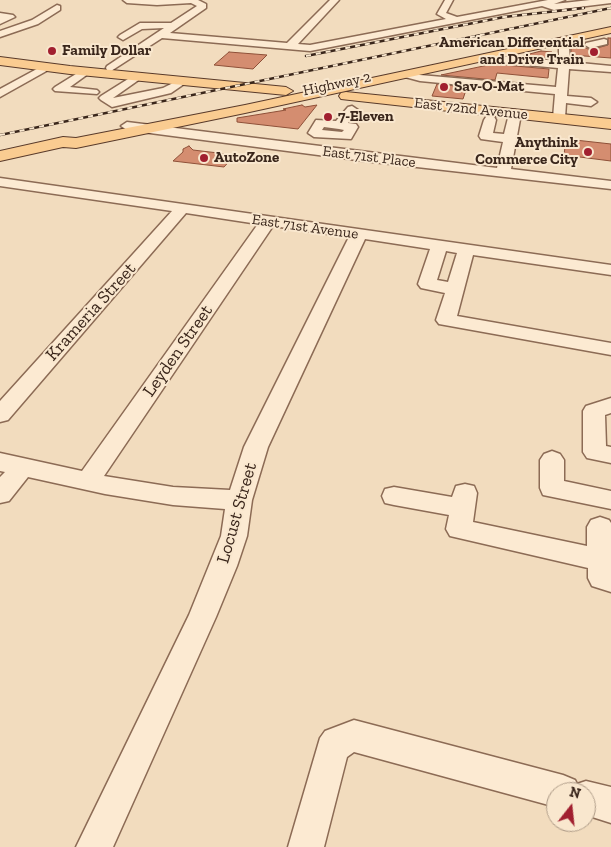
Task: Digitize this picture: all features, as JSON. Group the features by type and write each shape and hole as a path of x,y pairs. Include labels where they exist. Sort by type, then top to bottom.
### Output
{"main road":[{"name":"Highway 2","path":"63,142 68,138 302,91 611,25"},
{"name":"Highway 2","path":"0,156 63,142 76,143 148,129 188,128 320,93 611,30"},
{"name":"East 72nd Avenue","path":"0,60 110,68 278,85 302,91"},
{"name":"East 72nd Avenue","path":"0,60 36,68 250,89 302,91 611,124"},
{"path":"382,81 376,89 378,93 390,101"},
{"path":"234,105 252,97 254,93 250,89"}],"street":[{"path":"110,68 203,6 192,0 163,2 127,0"},
{"path":"289,47 335,0"},
{"path":"449,0 441,14 456,20"},
{"path":"160,35 306,48 325,46 561,0"},
{"path":"542,4 554,7 611,0"},
{"path":"0,34 35,22 57,8"},
{"path":"0,16 10,16 0,21"},
{"path":"123,37 140,26 174,26"},
{"path":"558,42 564,47 559,118"},
{"path":"590,45 604,42"},
{"path":"484,58 611,70"},
{"path":"0,94 36,68"},
{"path":"84,72 59,89 92,92"},
{"path":"409,75 420,78 561,95 591,102"},
{"path":"136,77 105,98 112,103 167,91 181,82"},
{"path":"339,125 352,110"},
{"path":"503,173 515,114"},
{"path":"490,120 486,136 511,139"},
{"path":"128,126 148,129"},
{"path":"215,137 227,126 244,128"},
{"name":"East 71st Place","path":"188,128 215,137 274,141 503,173 611,185"},
{"name":"East 71st Avenue","path":"4,186 182,209 466,250 536,267 611,270"},
{"name":"Krameria Street","path":"0,415 182,209"},
{"name":"Leyden Street","path":"88,481 268,221"},
{"name":"Locust Street","path":"94,847 202,617 223,566 234,536 240,500 256,447 359,234"},
{"path":"439,246 425,289 455,289"},
{"path":"466,250 446,320 611,349"},
{"path":"611,404 594,411 595,452 611,455"},
{"path":"552,460 552,488 611,500"},
{"path":"0,494 11,464 88,481 202,500 240,500"},
{"path":"394,496 464,500 459,529 606,570 600,527"},
{"path":"306,847 332,750 336,743 354,736 546,787"},
{"path":"596,801 611,805"}],"building":[{"name":"American Differential and Drive Train","path":"608,38 611,38 611,58 571,55 571,47 583,44 584,47 590,50 608,45"},
{"path":"541,51 552,52 551,58 522,56"},
{"path":"229,52 267,55 253,69 214,65"},
{"path":"493,64 549,69 548,78 497,73 495,80 441,75"},
{"path":"437,84 467,87 463,99 432,96"},
{"path":"302,105 305,107 317,105 298,129 237,122 237,118 286,110 283,109"},
{"name":"Anythink Commerce City","path":"566,139 611,144 611,161 564,155"},
{"name":"AutoZone","path":"189,146 193,150 235,155 224,167 173,161 183,152 183,149"}],"railway":[{"path":"306,56 504,17 584,8"},
{"path":"0,135 611,8"}],"place":[{"name":"Family Dollar","path":"52,51"},
{"name":"American Differential and Drive Train","path":"594,52"},
{"name":"Sav-O-Mat","path":"444,87"},
{"name":"7-Eleven","path":"328,117"},
{"name":"Anythink Commerce City","path":"588,152"},
{"name":"AutoZone","path":"204,158"}]}
